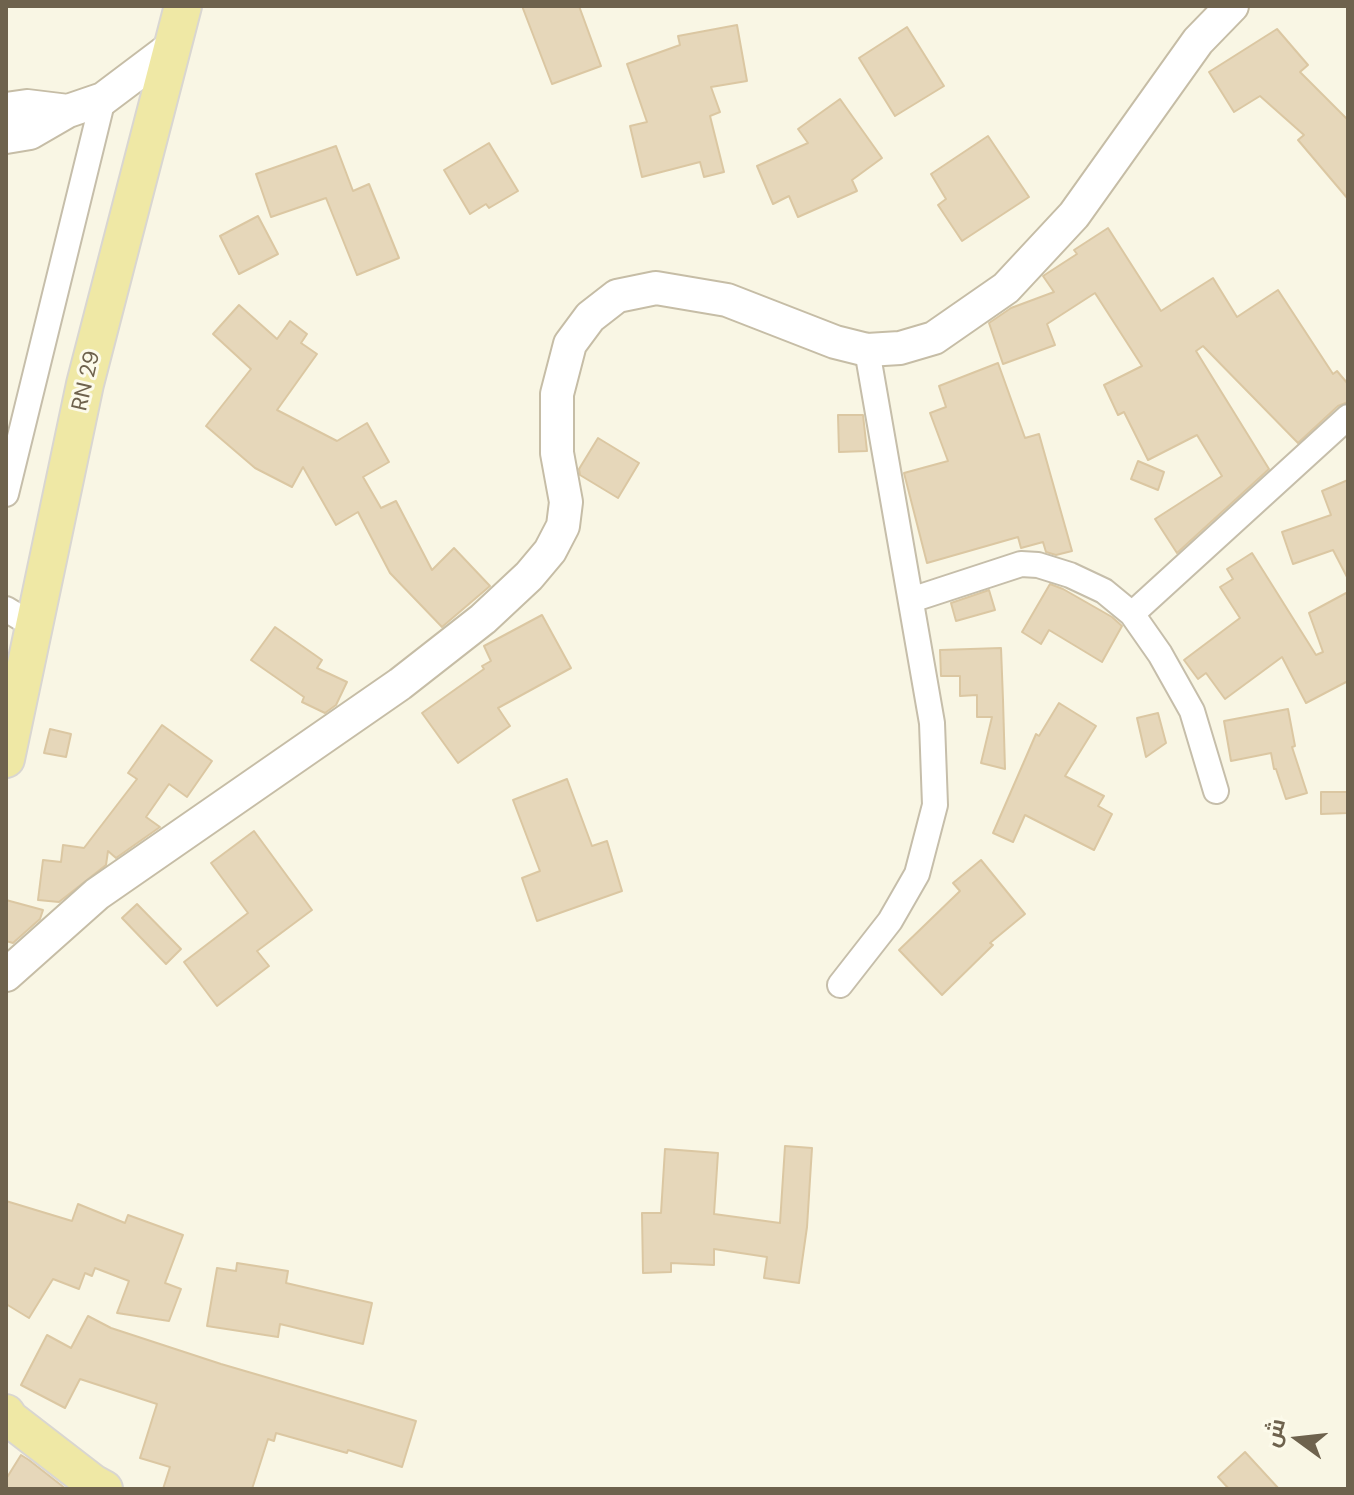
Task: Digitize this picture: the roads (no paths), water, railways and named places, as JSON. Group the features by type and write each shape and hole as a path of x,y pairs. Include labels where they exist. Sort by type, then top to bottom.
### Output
{"main road":[{"name":"RN 29","path":"6,759 20,618 85,384 183,6"},
{"path":"6,975 97,894 400,684 483,619 529,576 550,551 563,526 566,502 557,453 557,394 570,344 590,317 617,296 656,288 727,300 835,342 867,350 900,348 934,338 1006,288 1074,215 1198,41 1232,6"},
{"path":"6,137 30,133 68,111 103,99 172,47"},
{"path":"6,109 27,106 68,111"},
{"path":"6,1413 69,1465 104,1489"}],"street":[{"path":"6,494 103,99"},
{"path":"840,985 890,921 917,874 935,805 932,723 867,350"},
{"path":"1132,614 1348,417"},
{"path":"911,600 1021,564 1038,565 1070,575 1104,591 1132,614 1160,654 1192,711 1216,791"}]}
